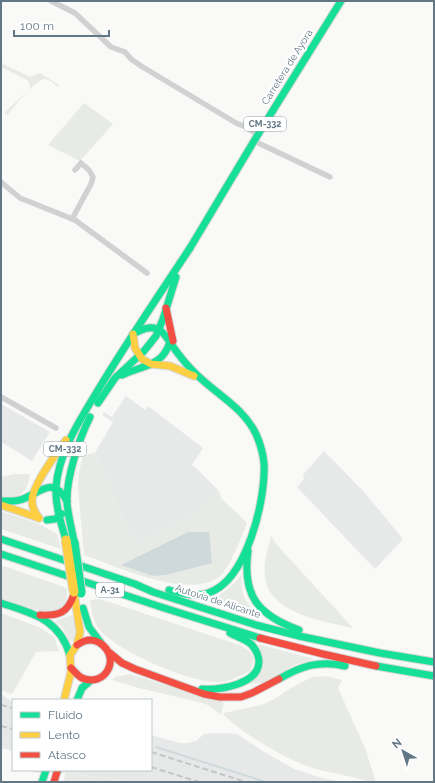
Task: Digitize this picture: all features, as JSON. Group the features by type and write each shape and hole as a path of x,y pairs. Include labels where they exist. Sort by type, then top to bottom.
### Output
{"main road":[{"name":"Carretera de Ayora","path":"190,248 341,1"},
{"path":"190,248 175,280 159,328 150,344 122,370 112,382 95,408 84,429 71,469 67,502 70,541 78,593 84,617 88,626 110,653 120,662 136,670 216,697 229,698 249,694 262,689 290,672 321,662 360,668 374,665"},
{"path":"190,248 133,334 133,346 138,356 152,364 175,368 203,380"},
{"path":"166,306 170,331 176,351"},
{"path":"133,334 148,327 159,328 165,333 176,351 192,370 234,406 253,429 260,445 264,471 263,491 246,562 246,576 252,596 258,607 271,618 319,639"},
{"name":"CM-332","path":"56,488 61,460 84,414 133,334"},
{"path":"112,382 130,370 158,361 166,354 170,342"},
{"path":"1,501 20,500 34,492 46,487 56,488 63,494 67,502 64,511 55,519 43,519 36,514 32,505 34,492 84,414"},
{"path":"56,488 59,516 70,541"},
{"path":"1,505 43,519 63,528"},
{"path":"135,584 154,586 186,594 202,594 212,592 220,587 234,573 253,532"},
{"name":"Autovía de Alicante","path":"1,539 135,584 153,592 256,625 299,636 380,653 434,662"},
{"name":"A-31","path":"1,554 219,625 316,653 434,676"},
{"path":"35,615 59,615 67,610 78,593"},
{"path":"77,645 79,639 78,593"},
{"path":"1,603 35,615 50,623 60,631 67,643 71,668 71,675 64,699"},
{"path":"186,686 206,690 226,688 249,678 259,667 260,662 258,654 252,645 234,636 219,625"},
{"path":"70,655 77,645 83,640 92,639 102,643"},
{"path":"105,675 110,664 110,653"},
{"path":"71,668 76,675 82,679 90,681 97,680 105,675 121,669 136,670"},
{"path":"77,699 82,688 90,681"},
{"path":"42,782 46,771"},
{"path":"54,782 58,771"}],"street":[{"path":"51,1 75,13 111,47 125,52 136,63 236,123 256,138 330,177"},
{"path":"72,219 91,184 93,177 89,170 81,163 76,170"},
{"path":"1,182 20,198 72,219 147,273"},
{"path":"1,397 56,428"}],"shaded area":[{"path":"1,63 30,77 40,73 60,86 58,87 46,79 41,80 25,94 8,115 5,115 5,112 28,91 30,86 27,80 1,67"},
{"path":"84,103 113,124 80,161 48,145"},
{"path":"126,396 145,410 148,406 203,448 192,465 219,491 194,516 135,546 95,453 113,422 102,415 104,412 112,417"},
{"path":"1,404 50,432 32,461 1,442"},
{"path":"324,451 363,491 403,539 375,569 297,487 304,479 303,475"},
{"path":"95,453 135,546 194,516 219,491 221,498 247,523 232,557 221,575 208,582 192,585 174,583 134,573 84,555 78,487 79,472 83,455"},
{"path":"14,474 30,474 25,490 14,496 1,496 1,477"},
{"path":"1,511 37,523 57,534 61,549 1,529"},
{"path":"188,532 209,532 212,563 166,575 153,576 121,565"},
{"path":"271,536 277,545 353,628 302,615 279,602 271,593 265,576 266,559"},
{"path":"1,565 67,588 65,605 57,611 45,613 1,598"},
{"path":"241,575 243,593 247,601 258,615 204,601 225,591"},
{"path":"100,599 240,645 249,651 254,659 250,671 236,678 221,682 192,678 156,665 122,647 99,629 94,619 90,600"},
{"path":"1,613 41,628 54,637 59,651 36,652 12,694 1,690"},
{"path":"72,615 76,624 74,640 72,642 63,628 55,621"},
{"path":"258,644 314,659 294,665 272,679 261,683 246,684 258,676 263,668 263,658"},
{"path":"130,674 224,702 221,715 208,705 112,680 115,677"},
{"path":"325,676 342,680 338,688 365,748 376,782 318,770 298,762 275,751 251,736 223,714 261,705 312,677"},
{"path":"1,694 12,701 12,751 1,748"},
{"path":"204,734 237,734 294,769 322,778 343,782 132,782 66,773 38,773 29,771 152,771 152,735 180,743 187,743 196,741"},
{"path":"66,773 132,782 63,782"}],"waterway":[{"path":"156,747 266,782"}],"railway":[{"path":"1,705 12,708"},
{"path":"1,726 12,729"},
{"path":"152,752 246,782"},
{"path":"152,767 199,782"}],"traffic: fast":[{"path":"190,248 254,141 341,1"},
{"path":"66,540 56,500 56,487 61,461 71,436 109,372 190,248"},
{"path":"98,403 115,378 144,351 156,336 176,277"},
{"path":"133,334 148,328 155,328 162,332 192,370 237,408 251,424 256,434 264,459 262,497 257,517 243,556 233,573 222,585 208,593 198,595 178,593 169,590"},
{"path":"122,375 157,361 167,350 170,342"},
{"path":"74,542 68,513 67,493 71,471 78,447 90,417"},
{"path":"1,501 20,500 52,487 62,493 67,501"},
{"path":"47,520 55,519 62,514"},
{"path":"1,539 135,584 153,592 256,625 299,636 380,653 434,662"},
{"path":"74,542 81,593"},
{"path":"248,551 248,580 251,592 256,602 273,618 299,630"},
{"path":"1,554 260,638"},
{"path":"1,603 34,615 52,626 59,633 70,655"},
{"path":"83,608 89,627 101,643"},
{"path":"202,689 227,687 245,681 257,670 259,660 252,645 230,633"},
{"path":"279,679 310,665 336,664 345,666"},
{"path":"376,666 434,676"},
{"path":"77,699 82,688 90,681"},
{"path":"42,782 46,771"}],"traffic: slow":[{"path":"133,334 135,348 142,359 151,364 170,366 194,376"},
{"path":"39,518 33,506 33,494 40,478 66,440"},
{"path":"1,505 39,518"},
{"path":"66,540 74,592"},
{"path":"64,699 71,672 70,655 77,645 80,632 74,592"}],"traffic: jam":[{"path":"166,308 173,341"},
{"path":"40,615 52,615 62,612 69,605 74,594"},
{"path":"260,638 376,666"},
{"path":"71,668 82,678 90,680 98,679 108,670 110,663 110,656 100,643 94,640 88,640 77,645"},
{"path":"110,653 122,663 135,669 204,694 220,697 241,697 279,679"},
{"path":"54,782 57,772"}]}
